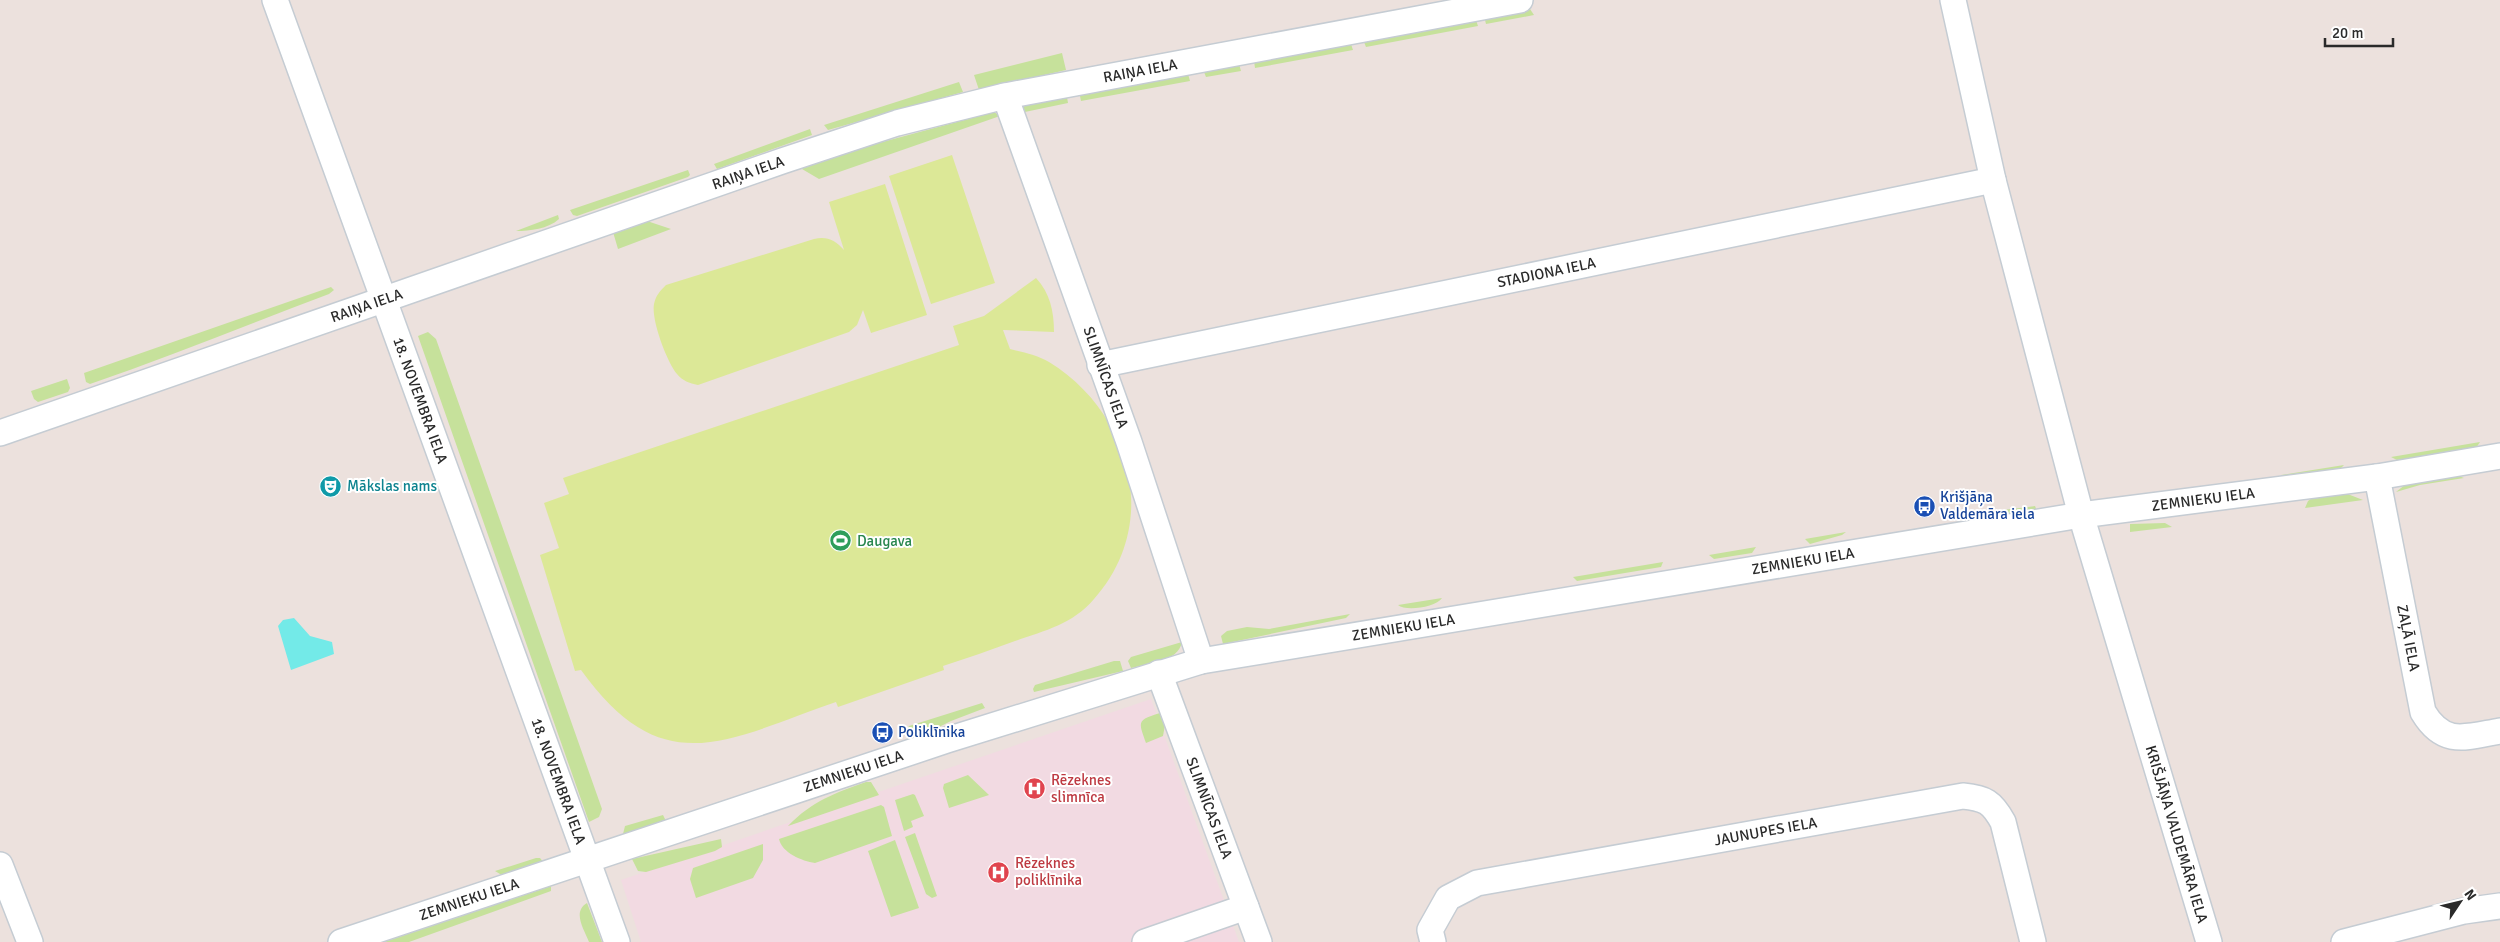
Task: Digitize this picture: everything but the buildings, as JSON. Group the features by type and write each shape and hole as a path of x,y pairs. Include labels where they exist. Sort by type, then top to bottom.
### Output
{"street":[{"name":"18. NOVEMBRA IELA","path":"275,0 386,299 617,942"},
{"name":"RAIŅA IELA","path":"0,433 782,161 897,124 1005,96 1520,0"},
{"name":"KRIŠJĀŅA VALDEMĀRA IELA","path":"1953,0 1993,180 2081,515 2209,942"},
{"name":"SLIMNĪCAS IELA","path":"1005,96 1129,442 1201,661"},
{"name":"STADIONA IELA","path":"1100,365 1993,180"},
{"name":"ZEMNIEKU IELA","path":"340,942 947,740 1201,661 2081,515 2377,477 2500,456"},
{"name":"ZAĻĀ IELA","path":"2377,477 2424,712 2432,727 2447,735 2463,738 2500,732"},
{"name":"SLIMNĪCAS IELA","path":"1159,673 1259,942"},
{"name":"JAUNUPES IELA","path":"1433,942 1430,930 1448,898 1477,883 1963,796 1980,797 1995,808 2003,822 2032,942"},
{"path":"0,865 30,942"},
{"path":"2344,942 2464,911 2500,906"},
{"path":"1145,942 1246,907"}],"shaded area":[{"name":"Rēzeknes slimnīca","path":"1151,699 1239,942 641,942 621,880"}],"green space":[{"path":"1530,9 1534,15 1486,24 1485,20 1488,16"},
{"path":"1476,20 1478,26 1366,47 1364,42"},
{"path":"1351,44 1353,50 1255,68 1254,61"},
{"path":"1062,53 1066,70 979,90 974,75"},
{"path":"1239,64 1241,71 1206,77 1204,72"},
{"path":"1188,74 1190,81 1081,101 1080,96 1083,93"},
{"path":"959,82 963,92 828,130 824,125"},
{"path":"1067,97 1068,103 1020,113 1020,109 1027,104"},
{"path":"994,112 1000,116 819,179 802,169 802,166 819,159"},
{"path":"810,129 812,135 717,169 714,164"},
{"path":"952,155 995,283 931,304 889,176"},
{"path":"688,170 690,175 688,177 577,216 573,215 570,210"},
{"path":"885,184 927,315 871,333 863,310 857,325 849,332 698,385 686,381 677,374 669,360 655,320 654,304 660,291 666,285 814,239 823,238 830,240 844,250 829,202"},
{"path":"558,215 559,219 544,227 516,231"},
{"path":"647,221 671,229 618,249 613,232"},
{"name":"Daugava","path":"1036,278 1048,296 1054,332 1003,330 1010,349 1030,354 1049,362 1077,383 1100,409 1117,439 1128,471 1131,504 1127,537 1115,569 1086,608 1058,626 943,666 944,670 838,707 836,702 729,739 698,743 669,740 640,728 611,706 581,670 575,671 540,555 559,548 544,503 569,494 563,478 959,345 953,326 984,316"},
{"path":"331,287 334,290 329,294 90,384 86,382 84,373"},
{"path":"428,332 436,339 602,809 599,817 589,822 418,336"},
{"path":"67,379 70,388 68,392 38,402 34,399 31,391"},
{"path":"2480,442 2476,448 2397,460 2391,457"},
{"path":"2344,465 2339,470 2284,478 2281,475"},
{"path":"2456,475 2464,478 2420,485 2396,492 2406,484"},
{"path":"2345,493 2363,500 2305,508 2308,501 2312,498"},
{"path":"2035,506 2037,511 1991,516 1963,515"},
{"path":"2165,523 2172,527 2130,532 2130,524"},
{"path":"1846,532 1842,535 1810,544 1805,539"},
{"path":"1756,547 1752,553 1714,559 1709,555"},
{"path":"1663,562 1661,567 1577,581 1573,577"},
{"path":"1442,598 1434,604 1421,608 1407,608 1398,605"},
{"path":"1350,614 1346,618 1223,644 1221,636 1227,631 1247,627 1269,629"},
{"path":"1182,642 1175,654 1161,661 1131,668 1128,661 1131,657"},
{"path":"1114,661 1120,661 1123,671 1034,692 1035,685"},
{"path":"982,703 985,708 951,721 909,742 905,733 909,726"},
{"path":"1160,713 1165,725 1163,736 1146,743 1141,722"},
{"path":"968,775 989,795 949,808 943,788 944,784"},
{"path":"866,782 871,782 879,795 788,826 815,804 834,794"},
{"path":"913,794 924,816 911,821 913,827 904,831 895,800"},
{"path":"881,805 884,807 892,836 815,863 788,852 779,839"},
{"path":"663,815 666,821 625,837 623,834 625,826"},
{"path":"915,833 937,896 932,898 926,894 905,837"},
{"path":"721,839 722,847 715,851 646,872 638,871 632,859"},
{"path":"895,840 919,908 891,917 868,851"},
{"path":"763,844 763,860 753,878 696,898 690,879 693,868"},
{"path":"540,858 544,863 505,877 495,871"},
{"path":"551,886 551,891 409,942 384,942"},
{"path":"587,903 602,942 589,942 580,921 580,911"}],"water":[{"path":"294,618 310,636 332,642 334,654 291,670 278,626 283,620"}],"place":[{"name":"Mākslas nams","path":"331,486"},
{"name":"Krišjāņa Valdemāra iela","path":"1924,506"},
{"name":"Daugava","path":"841,541"},
{"name":"Poliklīnika","path":"882,732"},
{"name":"Rēzeknes slimnīca","path":"1035,789"},
{"name":"Rēzeknes poliklīnika","path":"999,872"}]}
